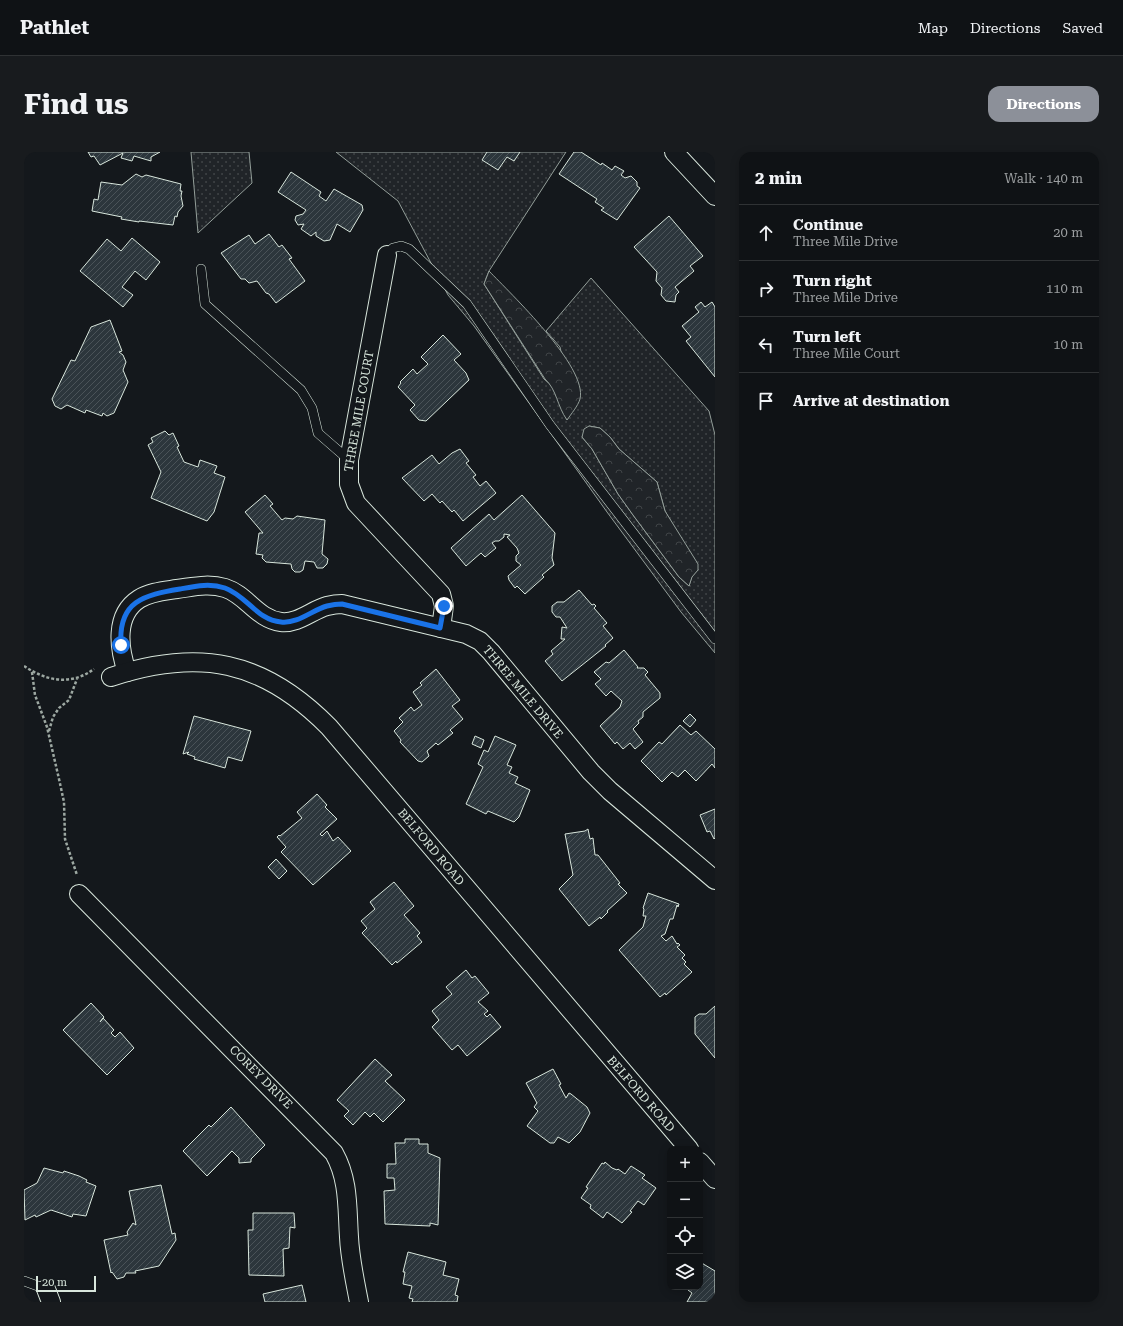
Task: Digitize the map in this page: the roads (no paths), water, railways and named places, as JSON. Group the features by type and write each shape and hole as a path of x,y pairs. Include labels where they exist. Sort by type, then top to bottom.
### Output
{"street":[{"path":"674,152 715,196"},
{"name":"THREE MILE COURT","path":"387,255 350,460 349,484 356,502 441,594 444,606 440,628"},
{"name":"THREE MILE DRIVE","path":"119,675 123,661 120,631 129,608 138,599 152,594 207,584 237,593 258,613 270,620 282,622 295,620 326,606 342,604 466,634 480,642 610,791 715,880"},
{"name":"BELFORD ROAD","path":"119,675 141,667 168,663 192,661 215,663 261,677 282,688 305,705 329,727 686,1146"},
{"name":"COREY DRIVE","path":"79,894 334,1153 341,1167 346,1184 349,1238 359,1302"},
{"path":"703,1165 715,1179"}],"lane":[{"path":"387,255 393,248 401,246 409,249 468,304 550,425 715,639"},
{"path":"201,268 205,304 301,390 312,408 318,433 350,460"},
{"path":"24,1281 48,1295"}]}
